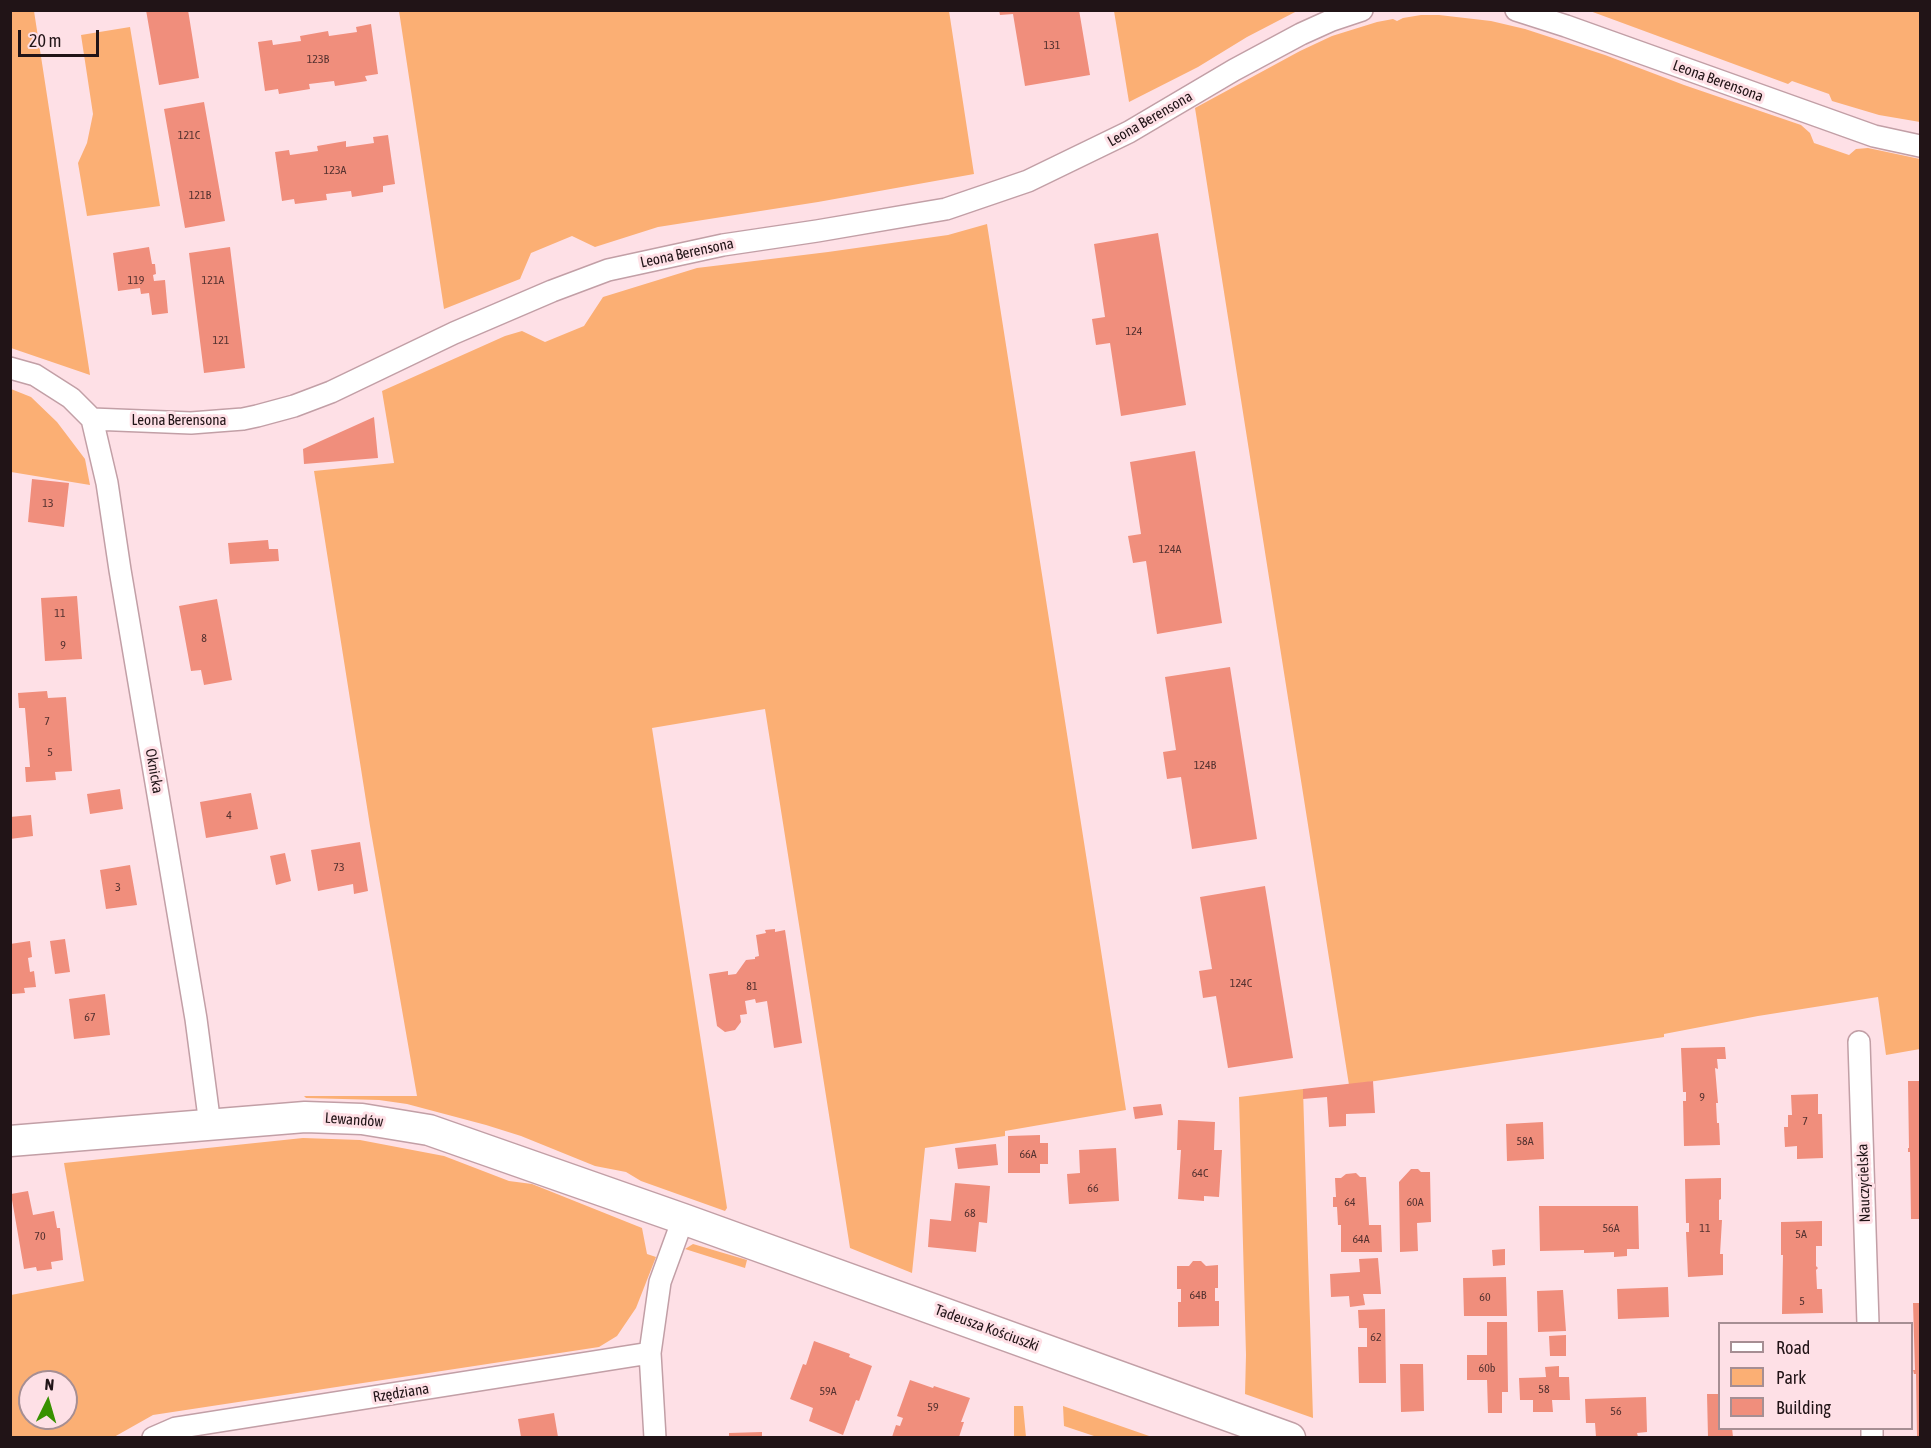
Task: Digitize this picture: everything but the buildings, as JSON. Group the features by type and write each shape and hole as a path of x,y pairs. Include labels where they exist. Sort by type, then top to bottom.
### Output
{"street":[{"name":"Leona Berensona","path":"92,419 191,423 257,416 294,406 331,392 454,333 608,270 723,244 817,231 963,204 1028,181 1078,158 1300,34 1362,10"},
{"name":"Leona Berensona","path":"1516,10 1874,136 1920,146"},
{"path":"10,368 35,375 71,398 92,419"},
{"name":"Oknicka","path":"92,419 107,483 196,1019 210,1125"},
{"name":"Nauczycielska","path":"1859,1042 1868,1322"},
{"name":"Lewandów","path":"10,1141 320,1117 356,1119 407,1125 448,1136 683,1218"},
{"path":"655,1437 650,1353 660,1282 683,1218"},
{"name":"Tadeusza Kościuszki","path":"683,1218 1275,1435"},
{"name":"Rzędziana","path":"153,1437 176,1428 650,1353"}],"green space":[{"path":"1114,10 1297,11 1247,37 1198,67 1129,102"},
{"path":"10,11 34,11 90,375 11,348"},
{"path":"399,11 949,11 974,174 818,202 658,227 595,247 572,236 531,253 520,279 444,309"},
{"path":"1590,11 1920,11 1920,122 1879,115 1832,101 1829,94 1792,81 1788,84"},
{"path":"1421,15 1491,21 1525,29 1605,55 1801,125 1810,133 1814,143 1849,155 1856,149 1868,148 1920,159 1920,1049 1886,1055 1878,997 1758,1016 1664,1034 1664,1037 1349,1085 1195,108 1332,36 1377,22 1393,19 1397,21"},
{"path":"130,27 160,206 87,216 78,163 87,143 93,114 81,35"},
{"path":"987,224 1126,1110 1005,1131 1005,1136 925,1148 912,1273 850,1248 765,709 652,728 727,1208 725,1211 641,1181 626,1172 595,1166 521,1136 486,1125 407,1104 379,1100 306,1098 304,1096 417,1096 370,826 314,471 394,463 382,391 505,336 522,331 545,342 584,326 603,297 697,268 948,235"},
{"path":"11,389 31,397 57,422 85,459 90,485 11,472"},
{"path":"1303,1089 1313,1418 1245,1394 1239,1097"},
{"path":"303,1138 360,1140 444,1156 509,1181 532,1184 642,1228 647,1254 656,1257 636,1308 617,1336 599,1347 153,1415 114,1437 11,1437 11,1295 84,1281 64,1163"},
{"path":"693,1244 747,1260 745,1268 685,1249"},
{"path":"1014,1406 1023,1406 1026,1437 1014,1437"},
{"path":"1063,1406 1152,1437 1094,1436 1064,1426"}]}
